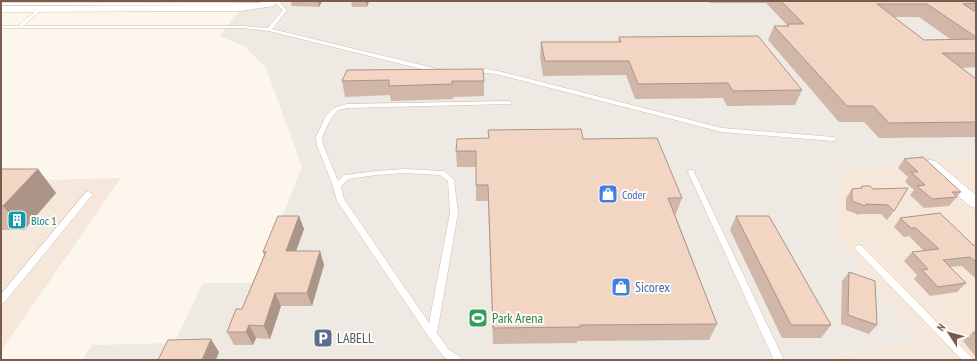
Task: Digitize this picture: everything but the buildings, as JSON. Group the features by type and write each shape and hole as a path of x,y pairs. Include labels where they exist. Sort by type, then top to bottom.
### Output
{"street":[{"path":"168,8 180,3"},
{"path":"1,10 241,8 276,3"},
{"path":"195,8 206,4"},
{"path":"930,164 976,203"}],"lane":[{"path":"1,4 276,3 285,10 269,30"},
{"path":"20,26 39,9"},
{"path":"1,26 242,27 269,30 447,74"},
{"path":"468,74 486,71 496,72 722,130 834,139"},
{"path":"457,360 446,353 432,334 340,199 337,186 320,145 319,137 328,117 336,109 347,106 509,103"},
{"path":"337,186 346,177 391,172 442,173 451,180 454,213 432,334"},
{"path":"691,172 779,360"},
{"path":"1,300 89,194"},
{"path":"859,248 968,360"}],"shaded area":[{"path":"248,1 976,1 976,157 842,170 836,235 919,342 837,355 836,360 82,360 92,345 174,343 203,283 256,283 302,167 266,68 244,46 219,36"},
{"path":"976,157 976,360 836,360 837,355 919,341 836,235 842,169"},
{"path":"121,178 1,351 1,181"}],"place":[{"name":"Coder","path":"608,194"},
{"name":"Bloc 1","path":"17,220"},
{"name":"Sicorex","path":"621,287"},
{"name":"Park Arena","path":"478,318"},
{"name":"LABELL","path":"323,338"}]}
